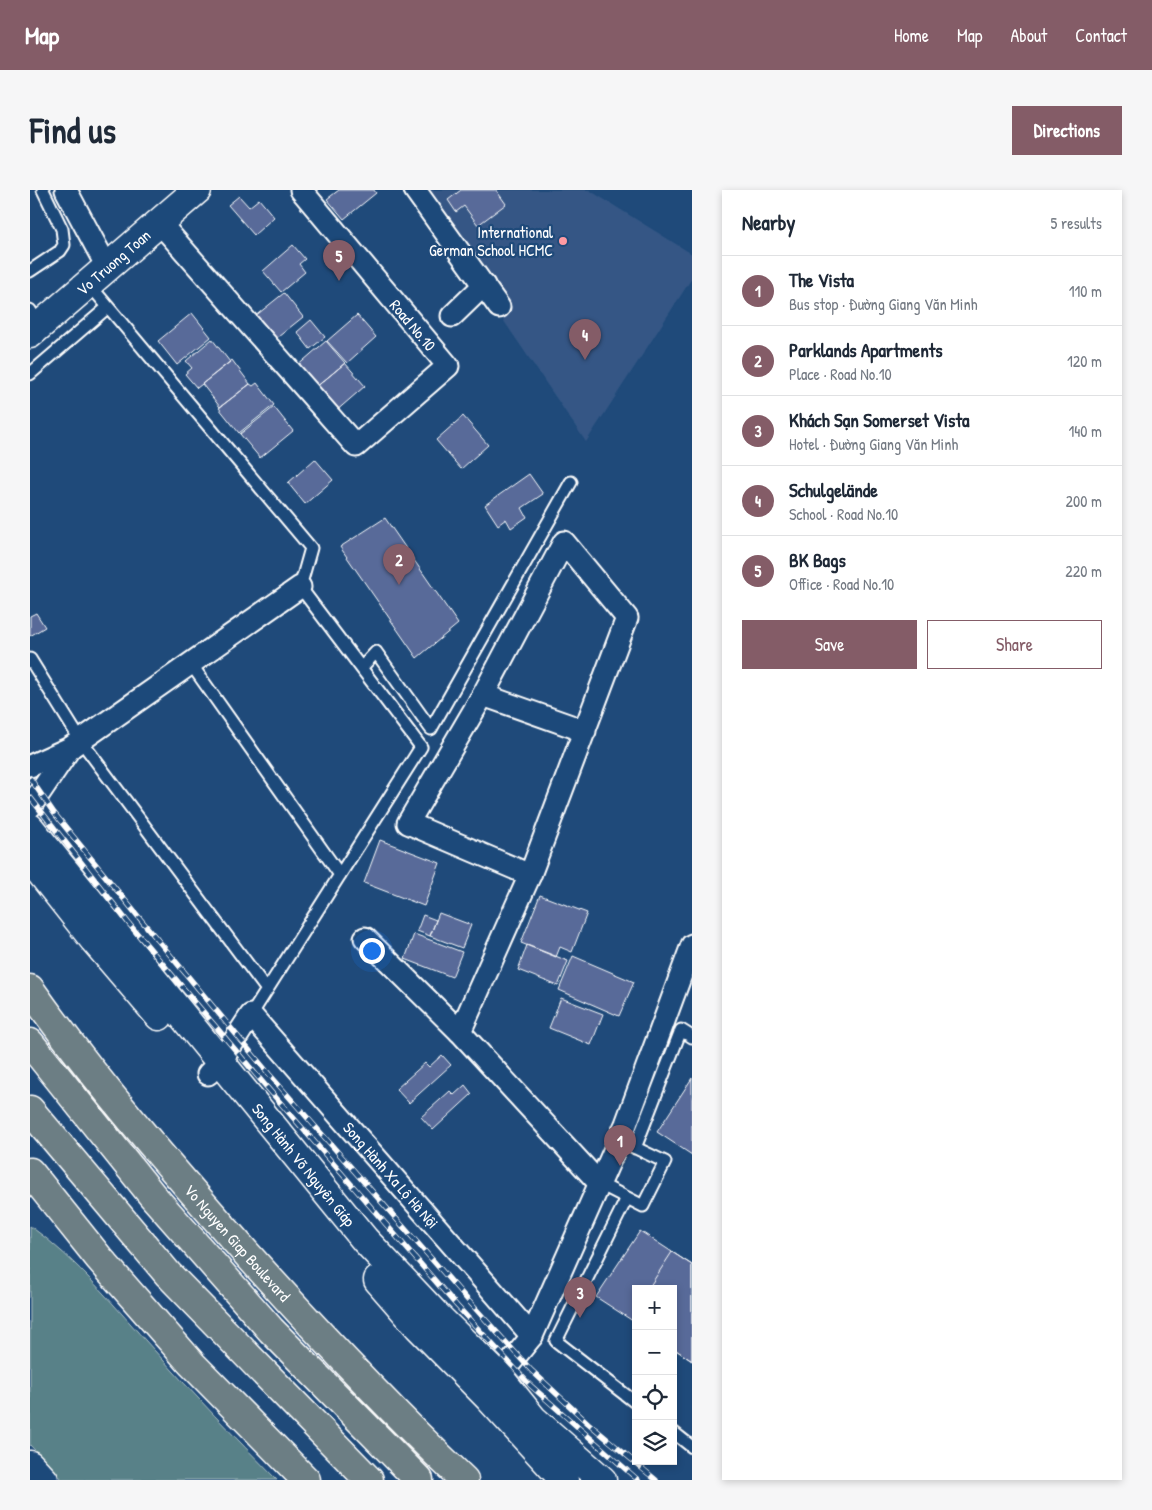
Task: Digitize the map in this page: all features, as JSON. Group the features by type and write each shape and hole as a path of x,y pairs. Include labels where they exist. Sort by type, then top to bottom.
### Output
{"highway":[{"name":"Vo Nguyen Giap Boulevard","path":"30,989 116,1102 202,1204 362,1378 464,1480"},
{"name":"Vo Nguyen Giap Boulevard","path":"30,1044 152,1195 271,1330 419,1480"},
{"path":"30,1110 168,1274 369,1480"},
{"path":"30,1172 99,1258 192,1364 306,1480"}],"main road":[{"name":"Vo Truong Toan","path":"33,323 98,276 196,190"},
{"name":"Song Hành Võ Nguyên Giáp","path":"30,828 215,1068"},
{"name":"Song Hành Võ Nguyên Giáp","path":"30,859 94,940 215,1068 366,1240 436,1315 564,1480"},
{"name":"Song Hành Võ Nguyên Giáp","path":"494,1388 533,1419 602,1480"},
{"path":"30,1465 44,1480"}],"street":[{"path":"66,190 98,276"},
{"name":"Road No.10","path":"159,222 356,446 448,366 300,190"},
{"path":"415,190 499,307"},
{"path":"452,316 484,285"},
{"path":"460,1032 530,875 627,618 564,542 483,695 408,822 530,875"},
{"path":"30,766 75,744 300,587"},
{"path":"483,695 584,731"},
{"path":"30,807 75,744"},
{"path":"365,938 460,1032 600,1184"},
{"path":"494,1388 532,1336 600,1184 627,1144 685,988 692,945"},
{"path":"215,1068 251,1014"},
{"name":"Song Hành Xa Lộ Hà Nội","path":"251,1014 532,1336"}],"lane":[{"path":"30,271 60,251 64,245 62,229 43,190"},
{"path":"98,276 108,307 311,548 300,587 421,747 251,1014"},
{"path":"30,374 108,307"},
{"path":"362,667 376,652 431,730 571,482"},
{"path":"30,660 75,744 267,990"},
{"path":"191,664 340,875"},
{"path":"600,1184 643,1206 664,1162 627,1144 681,1030 692,1036"},
{"path":"627,1198 556,1340 632,1400"},
{"path":"677,1435 692,1447"}],"shaded area":[{"path":"423,190 589,190 692,254 692,278 586,442 417,193"}],"green space":[{"path":"30,1226 48,1239 80,1269 184,1383 277,1480 63,1480 30,1445"}],"building":[{"path":"339,190 374,190 376,193 344,219 327,199"},
{"path":"461,190 496,190 506,204 478,225 464,206 456,212 448,200"},
{"path":"239,196 249,207 259,199 274,217 254,235 228,205"},
{"path":"293,245 305,259 299,264 305,272 281,292 263,271"},
{"path":"284,293 303,317 273,341 254,317"},
{"path":"192,313 211,337 177,365 158,341"},
{"path":"357,315 376,337 347,363 327,341"},
{"path":"311,320 325,337 310,349 297,332"},
{"path":"212,339 230,362 197,388 185,374 192,368 186,361"},
{"path":"326,341 345,363 315,388 296,367"},
{"path":"232,360 250,384 220,407 202,384"},
{"path":"345,363 365,386 335,412 315,388"},
{"path":"257,383 274,405 239,433 219,408 250,384 253,386"},
{"path":"274,407 293,431 260,458 240,434"},
{"path":"463,416 488,445 461,469 436,440"},
{"path":"315,459 333,480 305,504 288,483"},
{"path":"529,474 543,494 522,508 527,517 511,528 506,519 498,525 485,505"},
{"path":"385,518 458,624 417,658 340,547"},
{"path":"36,613 45,627 30,636 30,616"},
{"path":"380,840 440,863 424,906 364,883"},
{"path":"540,895 587,913 572,952 560,947 556,957 521,943"},
{"path":"439,913 471,925 462,948 430,936"},
{"path":"423,915 436,920 430,936 417,931"},
{"path":"414,934 462,952 452,977 405,959"},
{"path":"527,945 568,961 558,986 518,970"},
{"path":"573,956 634,982 619,1016 559,990"},
{"path":"561,998 603,1014 591,1045 549,1028"},
{"path":"442,1055 451,1065 409,1103 396,1089 425,1063 429,1067"},
{"path":"692,1078 692,1155 657,1132"},
{"path":"465,1085 472,1094 433,1130 421,1117 450,1091 454,1095"},
{"path":"640,1231 692,1265 692,1361 677,1351 677,1285 632,1285 632,1320 596,1297"},
{"path":"672,1252 692,1265 692,1361 677,1351 677,1285 651,1285"}],"railway":[{"path":"30,778 54,813 269,1074 465,1297 531,1370 588,1423 656,1480"},
{"path":"30,797 130,925 264,1084 457,1306 530,1385 638,1480"}],"place":[{"name":"International German School HCMC","path":"563,241"},
{"name":"BK Bags","path":"339,281"},
{"name":"Schulgelände","path":"585,360"},
{"name":"Parklands Apartments","path":"399,585"},
{"name":"The Vista","path":"620,1166"},
{"name":"Khách Sạn Somerset Vista","path":"580,1318"}]}
